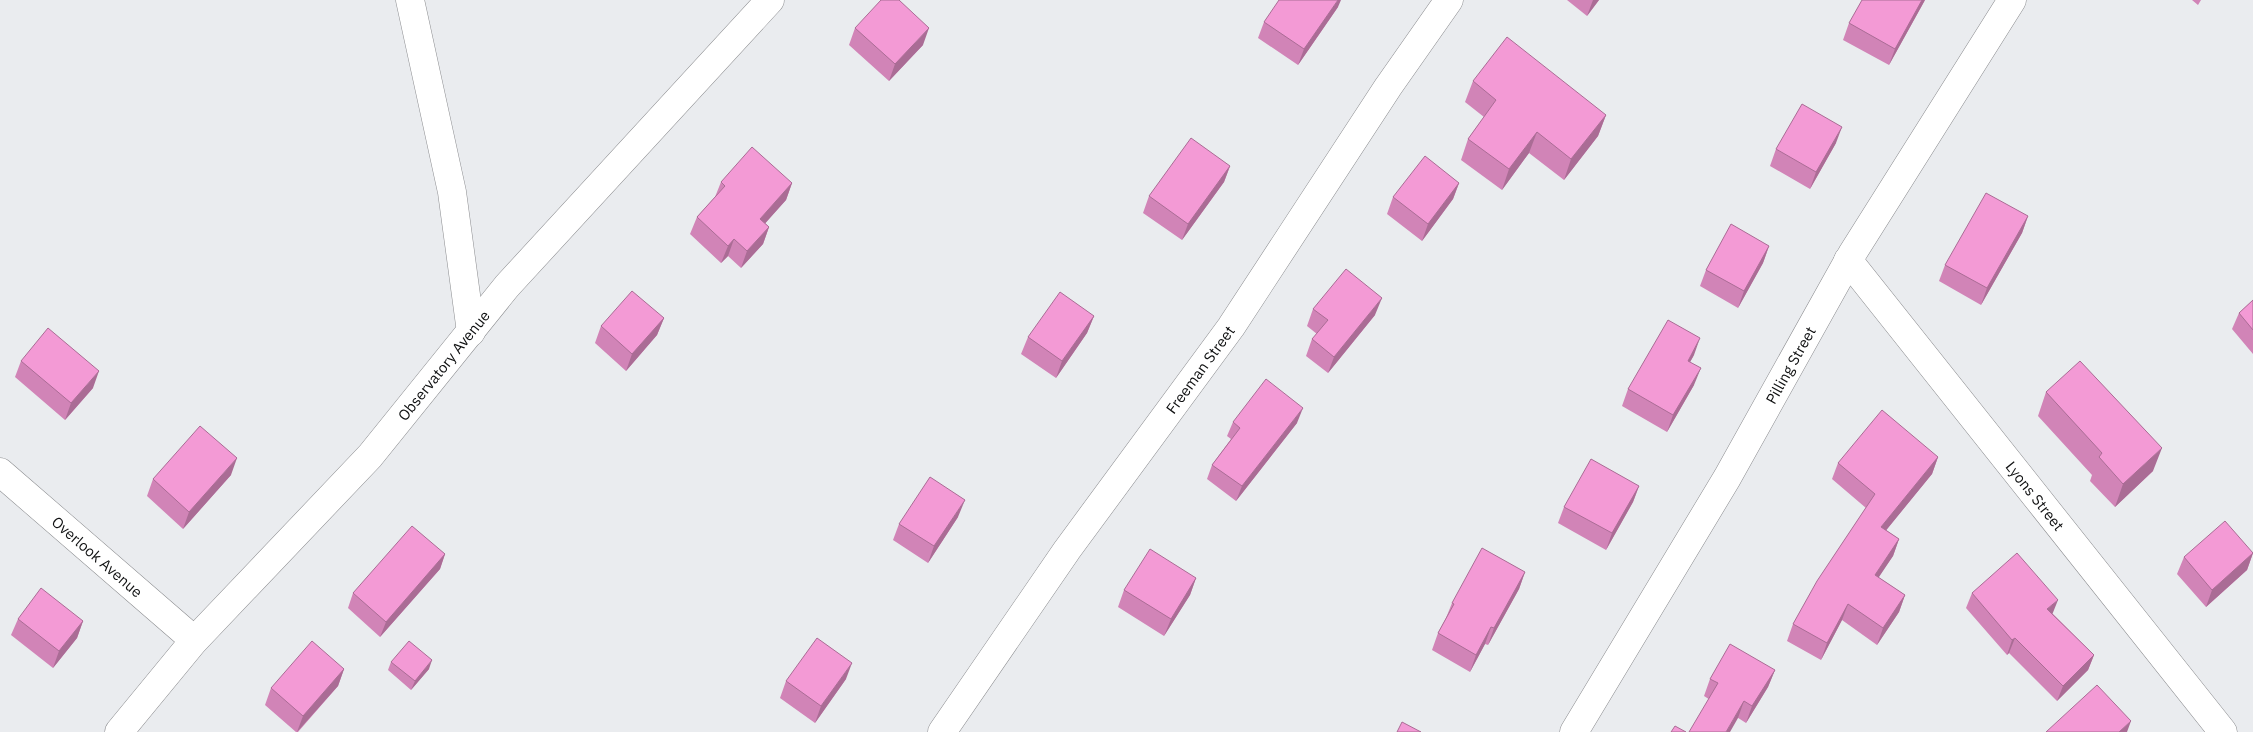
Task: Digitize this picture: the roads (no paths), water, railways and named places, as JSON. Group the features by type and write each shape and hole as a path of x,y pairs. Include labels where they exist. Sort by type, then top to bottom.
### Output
{"street":[{"path":"410,0 452,192 471,332"},
{"name":"Observatory Avenue","path":"119,732 194,640 370,456 507,286 770,0"},
{"name":"Freeman Street","path":"942,732 1067,550 1231,327 1388,87 1449,0"},
{"name":"Pilling Street","path":"1574,732 1727,478 1848,260 2012,0"},
{"name":"Lyons Street","path":"1848,260 2223,732"},
{"name":"Overlook Avenue","path":"0,472 194,640"}]}
